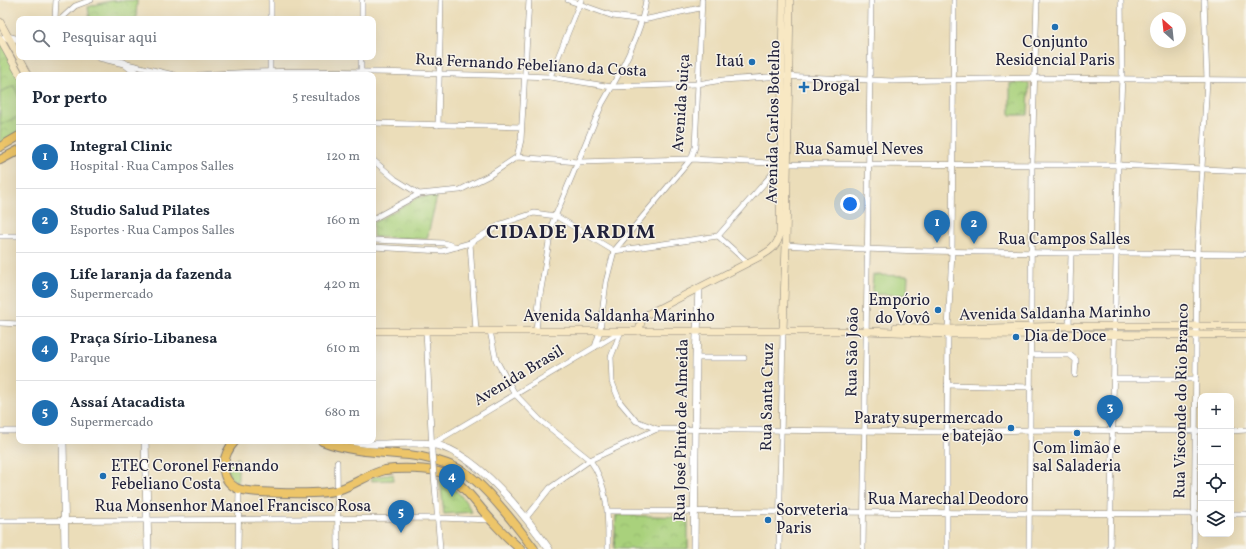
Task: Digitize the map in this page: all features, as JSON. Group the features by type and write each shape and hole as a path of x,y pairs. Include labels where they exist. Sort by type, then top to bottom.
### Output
{"main road":[{"name":"Avenida Carlos Botelho","path":"783,0 786,76"},
{"name":"Avenida Carlos Botelho","path":"780,233 790,0"},
{"path":"0,22 3,39 19,72"},
{"path":"3,39 16,57"},
{"path":"18,60 27,72"},
{"path":"0,147 16,139"},
{"path":"0,160 16,152"},
{"name":"Avenida Carlos Botelho","path":"784,164 786,245"},
{"path":"780,233 786,245"},
{"path":"639,331 644,316 748,263 773,248 778,243 780,233"},
{"name":"Rua Santa Cruz","path":"783,331 786,245"},
{"path":"773,248 779,248 785,253"},
{"name":"Avenida Saldanha Marinho","path":"1031,331 1069,326 1246,326"},
{"name":"Avenida Saldanha Marinho","path":"376,331 1031,331 1196,336 1246,335"},
{"path":"233,444 224,457 223,470 230,482 239,489 266,492 337,491 365,477 385,470 402,469 442,473 468,493 491,520 520,549"},
{"path":"331,444 346,449 415,456 449,465 466,473 507,515 534,549"}],"street":[{"path":"55,16 56,0"},
{"path":"64,16 75,6 91,0"},
{"path":"271,16 272,0"},
{"path":"362,0 362,16"},
{"path":"438,125 441,0"},
{"path":"376,217 419,194 460,190 490,175 517,157 521,140 523,76 529,0"},
{"path":"568,0 580,2 613,16 643,20 700,8"},
{"path":"536,331 539,301 552,224 602,104 612,87 643,20 646,0"},
{"name":"Avenida Suiça","path":"614,251 691,160 695,147 700,8 702,0"},
{"name":"Rua São João","path":"863,549 871,0"},
{"path":"947,549 948,331 952,252 954,0"},
{"path":"1029,549 1029,430 1032,355 1032,164 1037,0"},
{"path":"1110,549 1115,379 1114,334 1118,165 1122,78 1121,0"},
{"name":"Rua Visconde do Rio Branco","path":"1194,549 1197,254 1207,80 1204,0"},
{"path":"550,77 580,2"},
{"path":"3,39 16,40"},
{"path":"110,60 160,72"},
{"path":"270,60 270,72"},
{"path":"361,60 361,72"},
{"path":"124,64 135,72"},
{"name":"Rua Fernando Febeliano da Costa","path":"376,74 550,77 612,87 697,84 723,80 786,76 869,80 1035,78 1246,80"},
{"path":"376,123 521,127"},
{"name":"Rua Samuel Neves","path":"517,157 578,162 691,160 784,164 869,165 1118,165 1246,171"},
{"path":"376,162 396,179 419,194"},
{"path":"457,247 444,243 376,240 376,247 442,251 457,247 470,243 502,224 534,213 556,216 614,251 718,236 784,164"},
{"path":"0,236 16,236"},
{"path":"718,236 748,263"},
{"path":"470,243 476,331"},
{"name":"Rua Campos Salles","path":"786,245 867,251 1071,254 1116,252 1246,254"},
{"path":"595,347 600,331 606,282 614,251"},
{"path":"1069,326 1071,254"},
{"name":"Rua José Pinto de Almeida","path":"694,549 696,358 699,288"},
{"path":"0,323 16,324"},
{"path":"426,331 432,452 439,518 440,549"},
{"path":"490,331 496,360 515,394 540,420 590,460 596,468 606,499 608,512 608,549"},
{"path":"621,331 610,357 612,382 620,402 636,421 657,429 947,432 1029,430 1198,431"},
{"name":"Avenida Brasil","path":"432,444 621,331"},
{"name":"Rua Santa Cruz","path":"780,549 779,512 783,331"},
{"path":"1032,355 1070,355 1076,360 1075,375"},
{"path":"696,358 744,358"},
{"path":"1115,379 1196,379"},
{"path":"948,385 1031,387"},
{"path":"526,518 550,488 590,460 657,429"},
{"path":"1234,431 1246,430"},
{"path":"0,431 16,431"},
{"path":"376,442 432,444 449,449 486,476 526,518 549,549"},
{"path":"64,444 65,549"},
{"path":"145,444 148,549"},
{"path":"337,462 338,549"},
{"path":"238,549 239,489"},
{"name":"Rua Marechal Deodoro","path":"608,512 1198,514"},
{"path":"1234,514 1246,514"},
{"name":"Rua Monsenhor Manoel Francisco Rosa","path":"0,521 439,518 491,520"}],"green space":[{"path":"137,0 136,16 90,16 88,7 109,1"},
{"path":"0,39 17,72 16,72 16,138 0,147"},
{"path":"1010,83 1029,83 1028,115 1010,115"},
{"path":"14,86 16,90 16,117 0,125 0,92"},
{"path":"437,196 427,239 376,237 376,221 419,197"},
{"path":"873,275 908,276 907,295 872,294"},
{"path":"238,458 238,483 229,475 227,464"},
{"path":"393,474 394,480 370,481 373,477"},
{"path":"440,479 459,493 472,512 444,514"},
{"path":"616,515 688,517 688,549 614,549"}],"place":[{"name":"Conjunto Residencial Paris","path":"1055,27"},
{"name":"Itaú","path":"752,62"},
{"name":"Drogal","path":"804,87"},
{"name":"Integral Clinic","path":"937,243"},
{"name":"Studio Salud Pilates","path":"974,244"},
{"name":"Empório do Vovô","path":"938,310"},
{"name":"Dia de Doce","path":"1016,337"},
{"name":"Paraty supermercado e batejão","path":"1011,428"},
{"name":"Life laranja da fazenda","path":"1110,428"},
{"name":"Com limão e sal Saladeria","path":"1077,433"},
{"name":"ETEC Coronel Fernando Febeliano Costa","path":"103,476"},
{"name":"Praça Sírio-Libanesa","path":"452,497"},
{"name":"Sorveteria Paris","path":"768,520"},
{"name":"Assaí Atacadista","path":"401,533"}],"district":[{"name":"CIDADE JARDIM","path":"571,233"}]}
